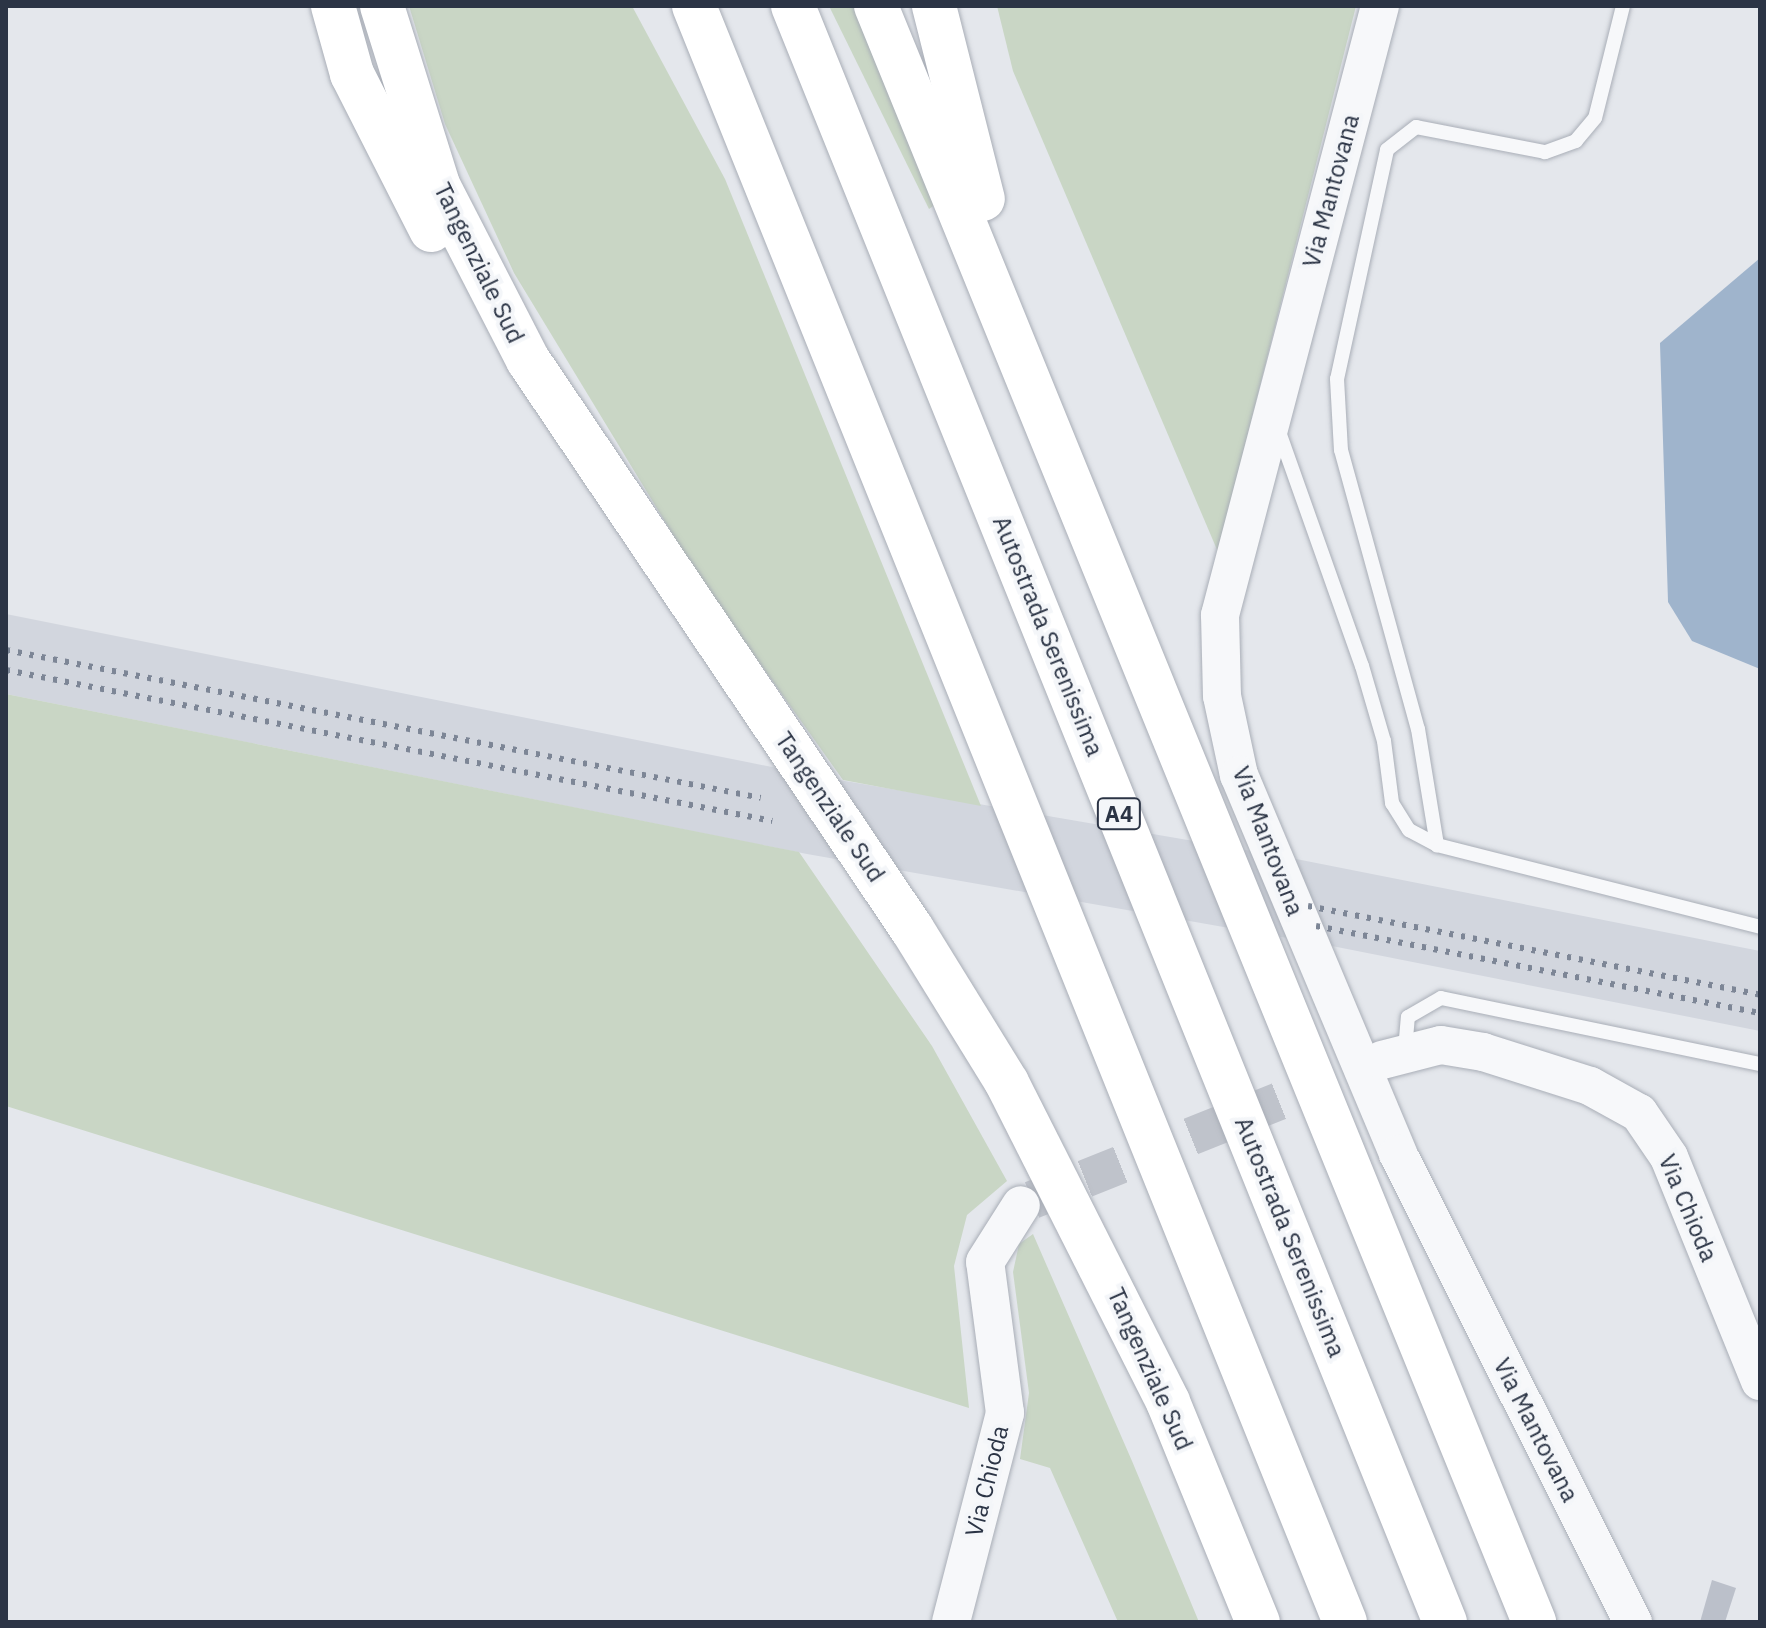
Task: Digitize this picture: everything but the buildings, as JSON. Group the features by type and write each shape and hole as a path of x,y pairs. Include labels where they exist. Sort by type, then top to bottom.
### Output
{"highway":[{"path":"318,6 451,268 528,360"},
{"path":"333,6 352,74"},
{"name":"Tangenziale Sud","path":"382,6 438,185 528,360 912,929 1007,1083 1162,1389 1258,1622"},
{"path":"694,6 1345,1622"},
{"name":"Autostrada Serenissima","path":"793,6 1445,1622"},
{"path":"876,6 1534,1622"},
{"path":"934,6 959,121 1065,469"}],"street":[{"name":"Via Mantovana","path":"1380,6 1220,615 1222,696 1239,775 1398,1154 1633,1622"},
{"name":"Via Chioda","path":"1393,1057 1441,1045 1483,1052 1590,1086 1639,1113 1669,1157 1760,1381"},
{"name":"Via Chioda","path":"951,1622 1005,1413 985,1262 1021,1205"}],"lane":[{"path":"1437,845 1418,729 1341,450 1337,379 1364,247 1387,150 1416,127 1545,152 1576,141 1595,118 1623,6"},
{"path":"1273,414 1362,666 1384,741 1392,803 1409,830 1437,845 1760,927"},
{"path":"1393,1057 1408,1017 1441,998 1760,1064"}],"shaded area":[{"path":"6,614 822,777 1281,856 1760,951 1760,1031 1327,945 807,854 6,694"}],"green space":[{"path":"409,6 632,6 725,179 981,806 843,780 701,581 514,273 445,124"},
{"path":"829,6 856,6 936,204 929,209"},
{"path":"997,6 1356,6 1218,552 1013,71"},
{"path":"6,694 799,852 932,1046 1007,1181 967,1215 954,1266 969,1408 6,1106"},
{"path":"1033,1234 1199,1622 1118,1622 1050,1468 1020,1459 1029,1393 1013,1272 1019,1244"}],"water":[{"path":"1760,258 1760,669 1692,641 1668,602 1660,343"}],"tunnel":[{"path":"1032,1200 1382,1060"}],"railway":[{"path":"6,650 761,798"},
{"path":"6,670 772,821"},
{"path":"1308,906 1760,995"},
{"path":"1316,926 1760,1013"}]}
